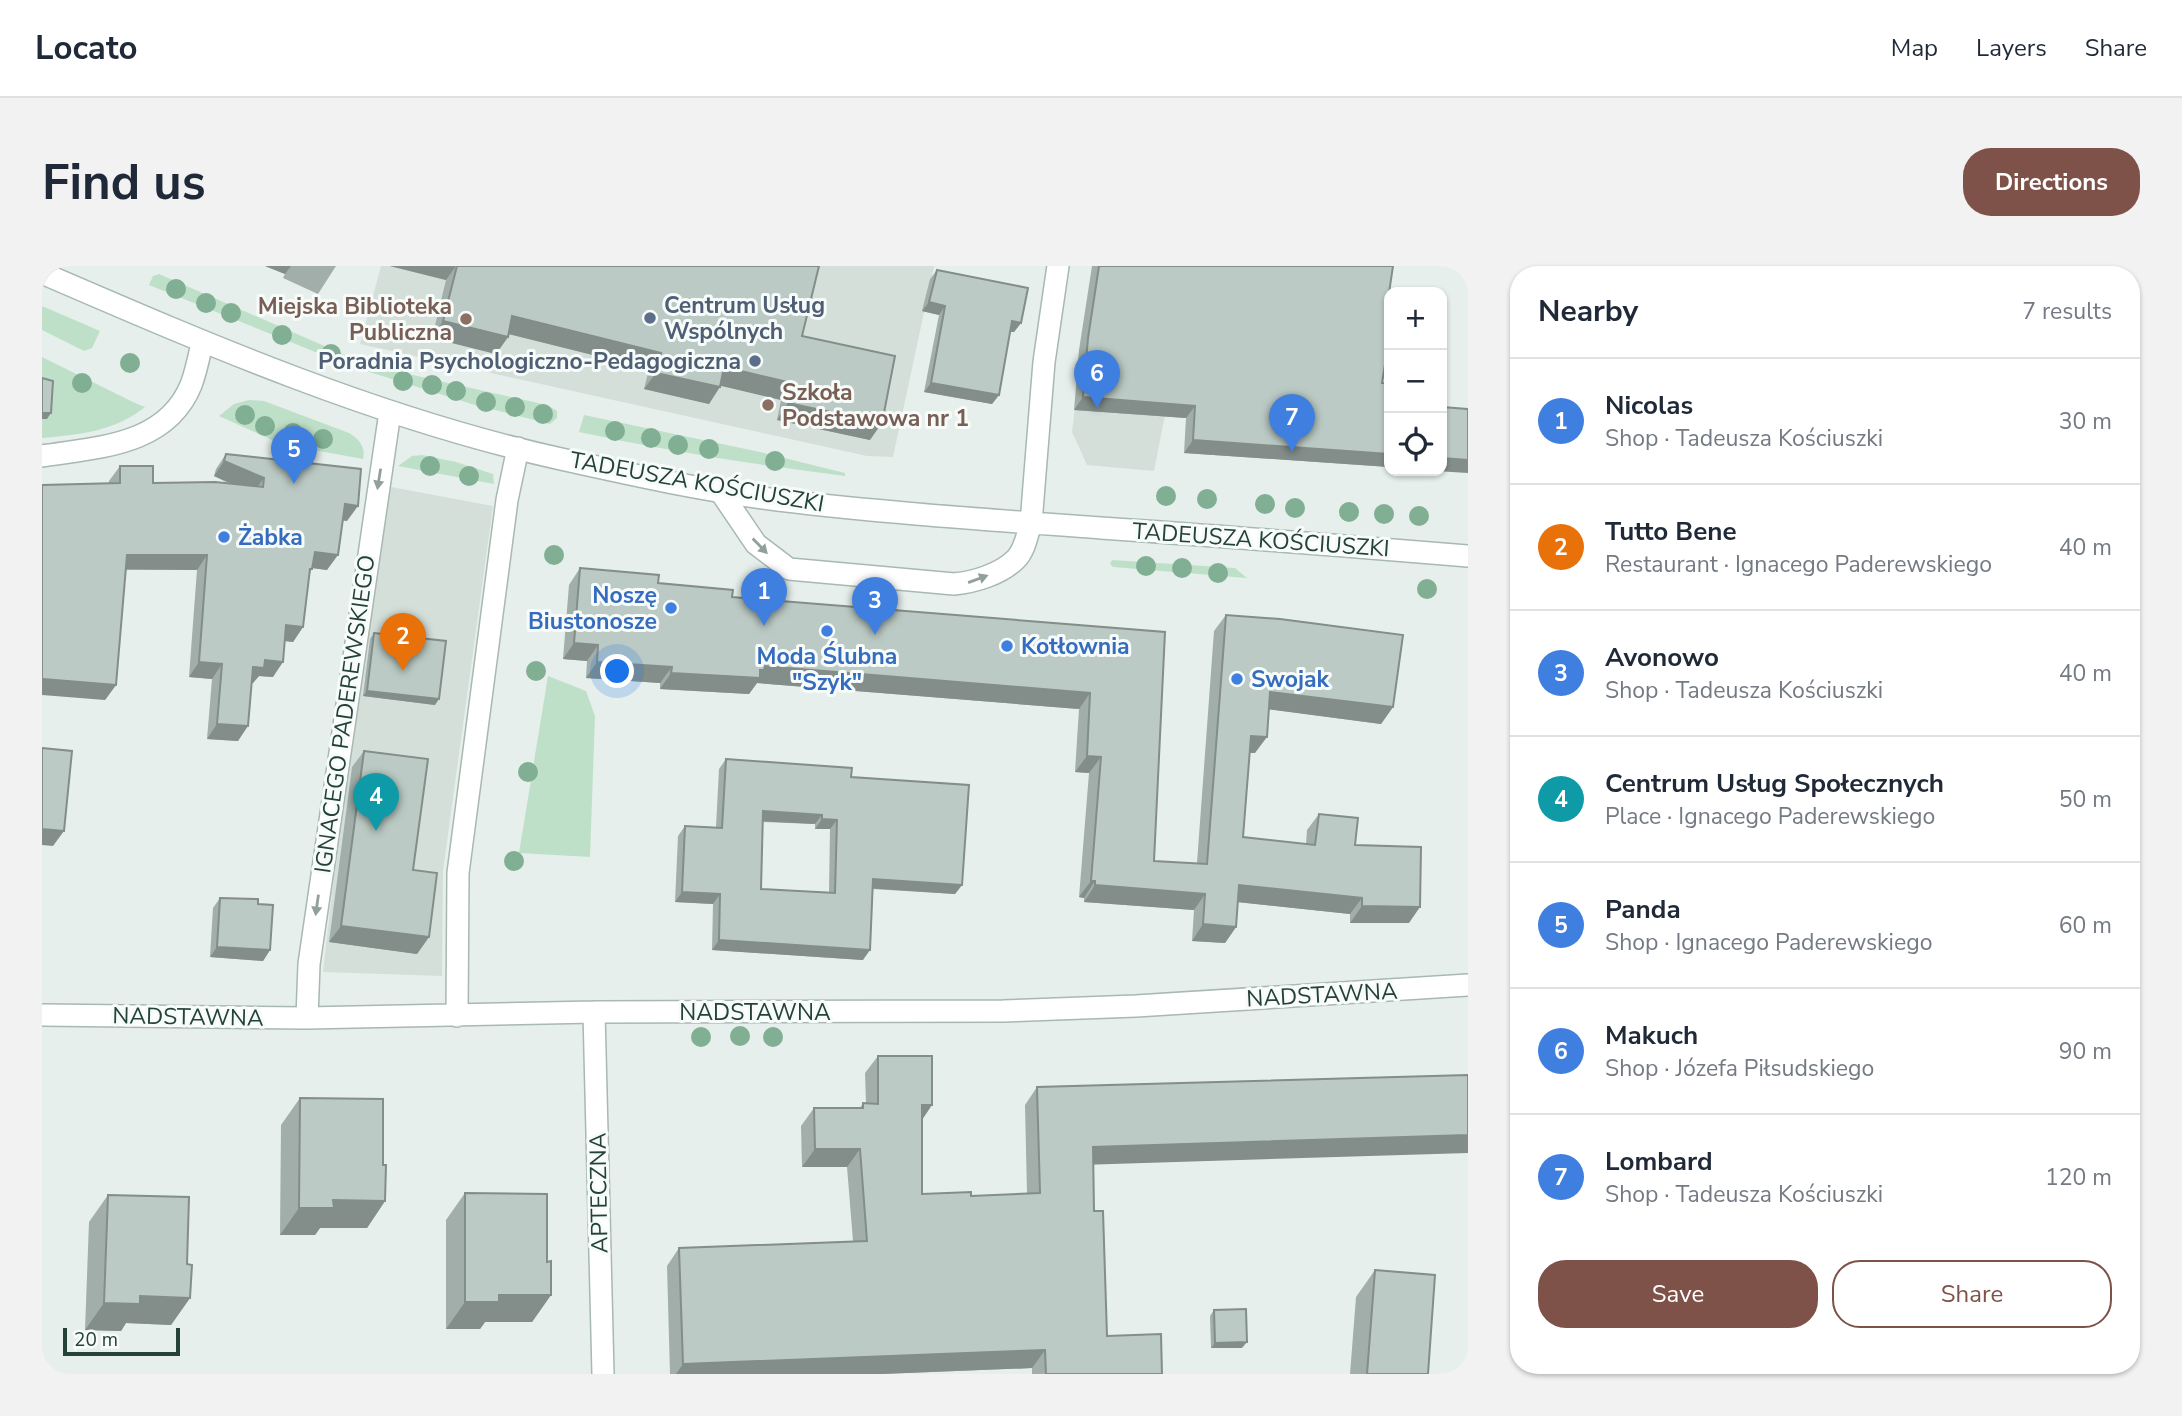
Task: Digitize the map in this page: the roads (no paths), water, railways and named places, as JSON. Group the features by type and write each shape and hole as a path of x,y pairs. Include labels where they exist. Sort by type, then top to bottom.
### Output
{"street":[{"path":"720,491 756,544 789,569 954,584 970,583 1005,567 1017,558 1023,548 1031,523 1044,362 1058,266"},
{"name":"TADEUSZA KOŚCIUSZKI","path":"42,273 202,343 390,412 559,459 720,491 790,501 1031,523 1468,556"},
{"path":"42,456 116,444 157,428 176,410 190,387 202,343"},
{"name":"IGNACEGO PADEREWSKIEGO","path":"307,1018 309,964 390,412"},
{"path":"457,1016 458,873 507,500 518,448"},
{"name":"NADSTAWNA","path":"42,1015 307,1018 594,1012 1003,1011 1136,1006 1468,985"},
{"name":"APTECZNA","path":"594,1012 603,1374"}],"place":[{"name":"Centrum Usług Wspólnych","path":"650,318"},
{"name":"Miejska Biblioteka Publiczna","path":"466,319"},
{"name":"Poradnia Psychologiczno-Pedagogiczna","path":"755,361"},
{"name":"Szkoła Podstawowa nr 1","path":"768,405"},
{"name":"Makuch","path":"1097,408"},
{"name":"Lombard","path":"1292,452"},
{"name":"Panda","path":"294,484"},
{"name":"Żabka","path":"224,537"},
{"name":"Noszę Biustonosze","path":"671,608"},
{"name":"Nicolas","path":"764,626"},
{"name":"Moda Ślubna \"Szyk\"","path":"827,631"},
{"name":"Avonowo","path":"875,635"},
{"name":"Kotłownia","path":"1007,646"},
{"name":"Tutto Bene","path":"403,671"},
{"name":"Swojak","path":"1237,679"},
{"name":"Centrum Usług Społecznych","path":"376,831"}]}
